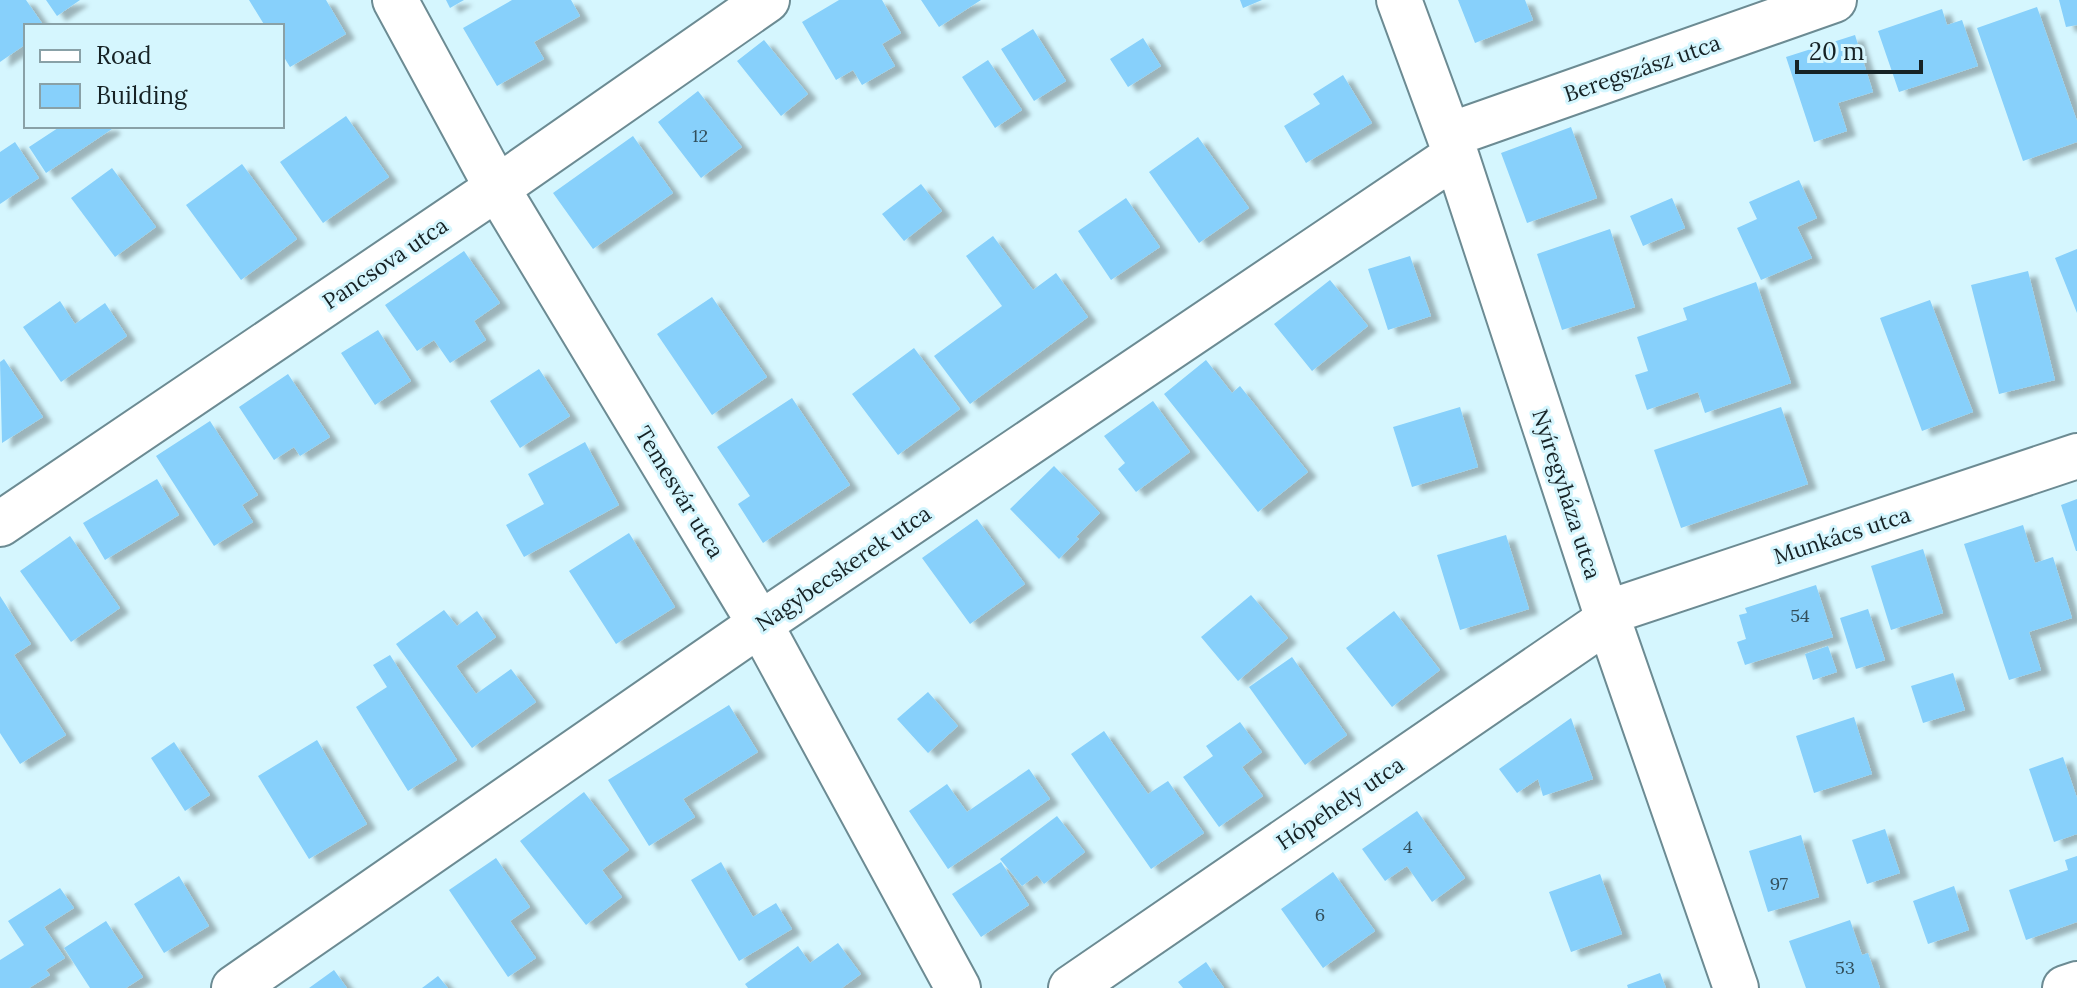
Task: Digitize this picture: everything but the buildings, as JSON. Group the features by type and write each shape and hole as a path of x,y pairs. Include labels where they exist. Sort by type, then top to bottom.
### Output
{"street":[{"name":"Temesvár utca","path":"395,0 497,188 760,624 958,988"},
{"name":"Pancsova utca","path":"0,524 497,188 767,0"},
{"name":"Nyíregyháza utca","path":"1399,0 1453,145 1608,616 1736,988"},
{"name":"Beregszász utca","path":"1453,145 1834,0"},
{"name":"Nagybecskerek utca","path":"234,988 1453,145"},
{"name":"Munkács utca","path":"1608,616 2077,456"},
{"name":"Hópehely utca","path":"1071,988 1608,616"},
{"path":"2065,988 2077,984"}]}
